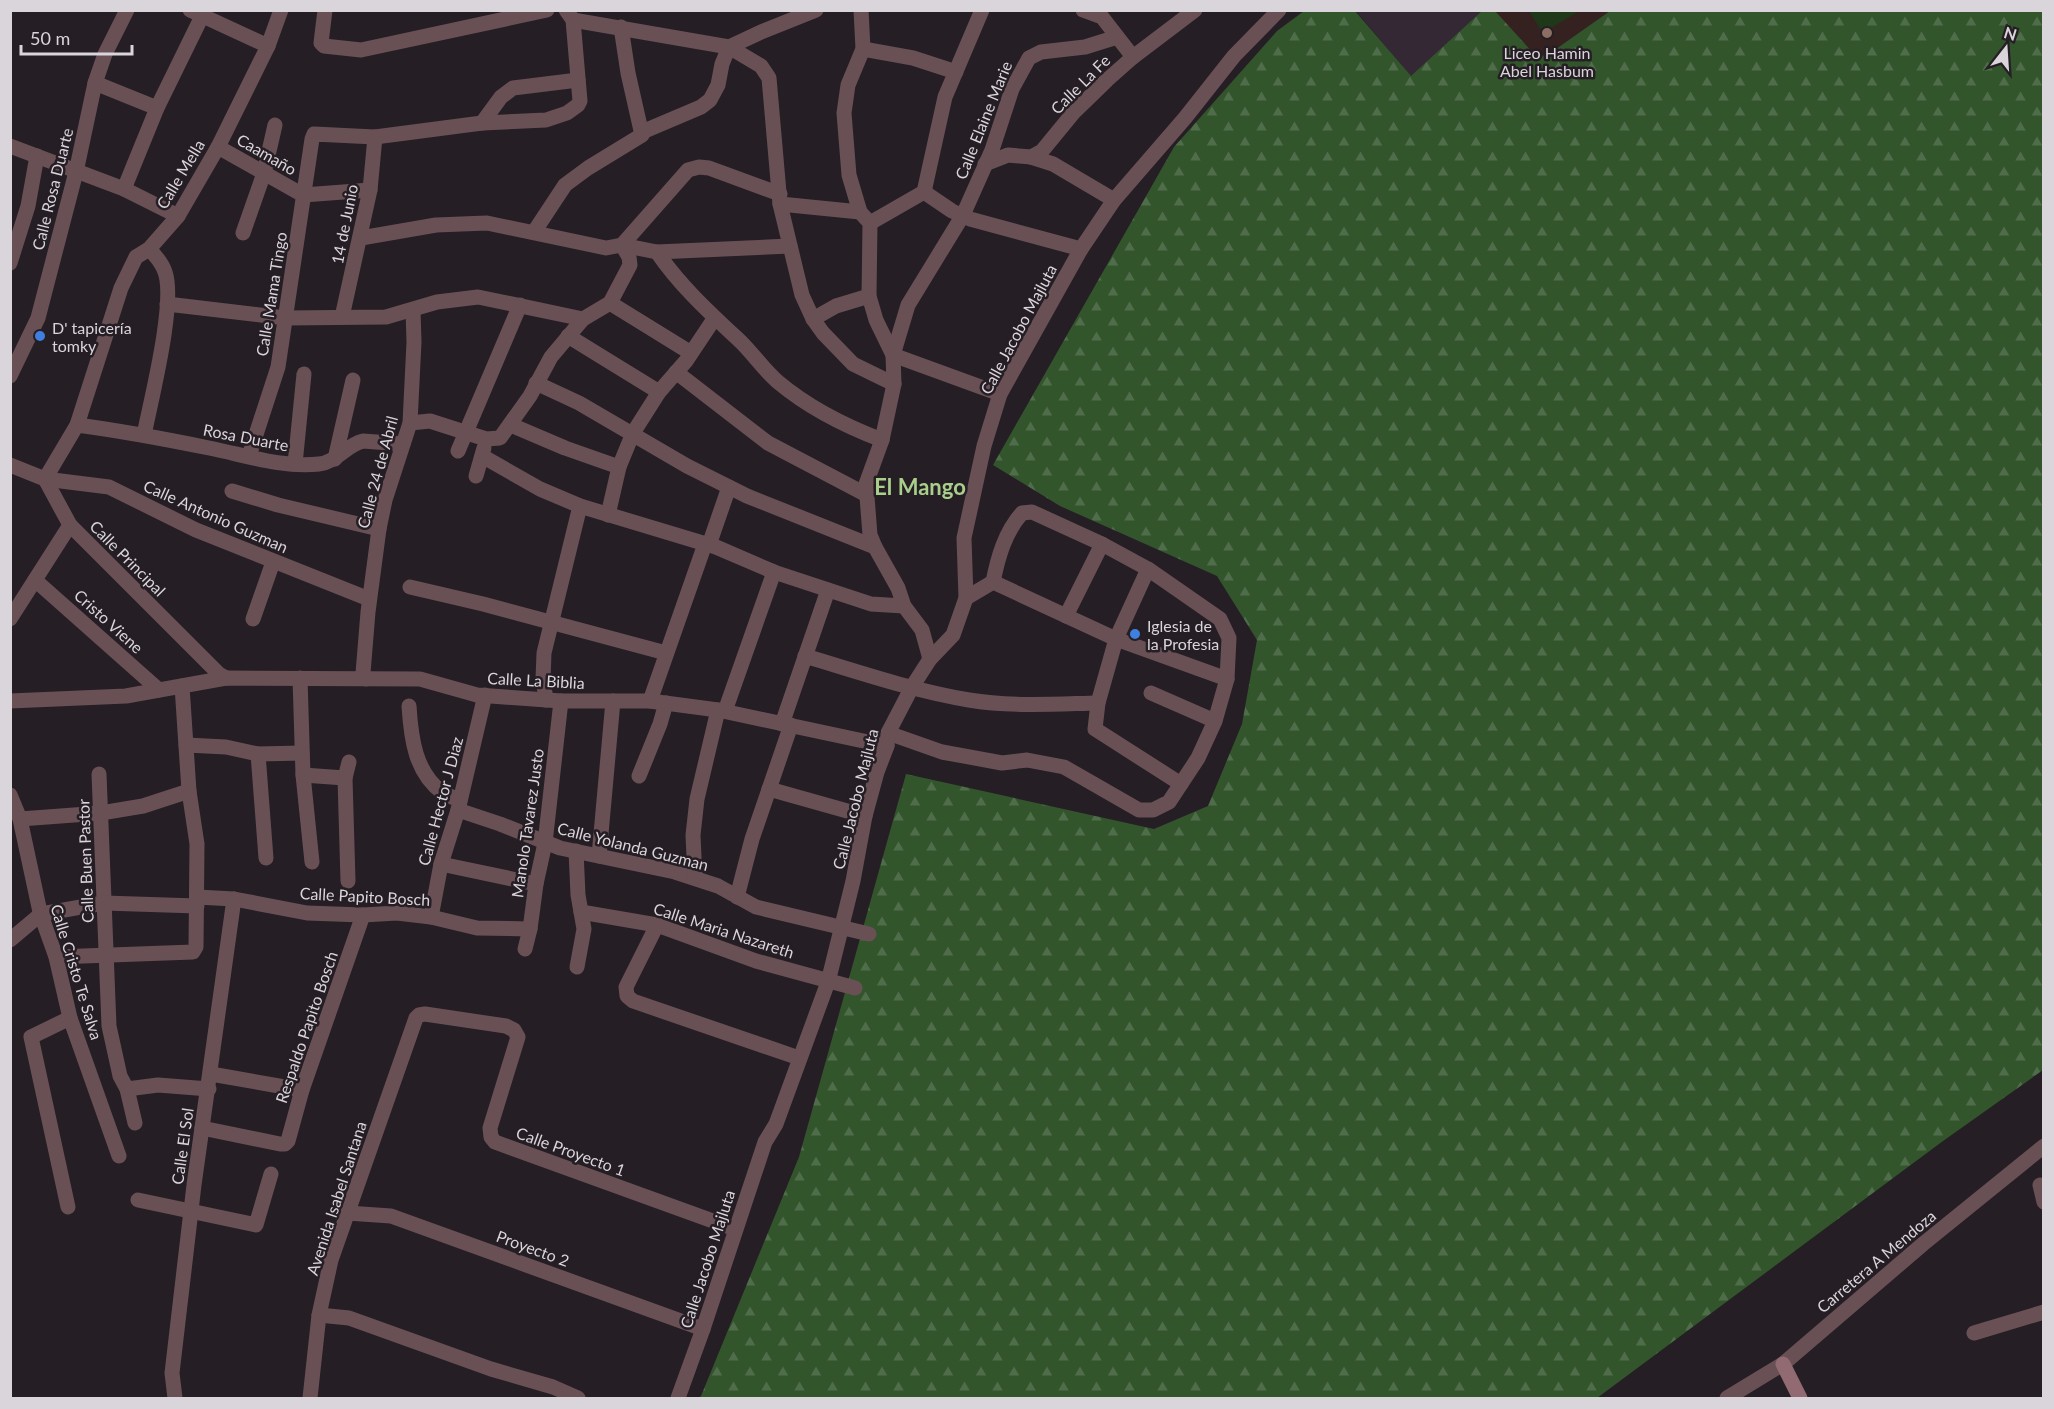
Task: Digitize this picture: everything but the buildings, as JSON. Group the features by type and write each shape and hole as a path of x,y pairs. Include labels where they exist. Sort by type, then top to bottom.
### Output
{"street":[{"name":"Calle Rosa Duarte","path":"10,376 38,318 76,171 95,83 105,54 127,10"},
{"name":"Calle Mella","path":"45,479 77,425 121,288 136,257 149,249 178,216 218,147 268,46 281,10"},
{"path":"325,10 321,43 328,47 360,50 547,10"},
{"path":"642,132 701,107 710,100 718,85 722,64 729,47 816,10"},
{"path":"861,10 863,49 848,85 844,113 849,175 865,218 869,296 876,320 893,355 894,384 882,440 866,484 870,535 898,588 904,606 922,630 930,659"},
{"path":"924,192 945,97 982,10"},
{"name":"Calle La Fe","path":"1031,157 1041,151 1074,112 1133,57 1195,10"},
{"path":"1084,11 1102,16 1133,57"},
{"path":"124,189 199,12 268,46"},
{"name":"Calle Jacobo Majluta","path":"678,1398 765,1142 776,1124 828,982 865,816 887,739 912,687 930,659 953,635 966,598 964,538 984,446 1000,394 1081,249 1114,200 1273,12"},
{"path":"375,137 482,123 546,120 567,113 579,103 569,15 729,47 761,66 769,78 780,199 802,295 813,319 823,333 853,364 894,384"},
{"path":"534,232 566,185 588,168 640,137 642,132 628,73 621,27"},
{"name":"Calle Elaine Marie","path":"893,355 908,305 963,215 985,164 1012,89 1029,58 1041,51 1085,47 1118,36"},
{"path":"863,49 913,58 956,72"},
{"path":"482,123 501,97 513,88 578,80"},
{"path":"95,83 157,108"},
{"path":"243,233 264,173 275,125"},
{"name":"Calle Mama Tingo","path":"249,456 278,367 312,139 314,134 375,137"},
{"name":"14 de Junio","path":"342,317 370,190 375,137"},
{"path":"10,146 124,189 178,216"},
{"name":"Caamaño","path":"218,147 303,195 370,190"},
{"path":"985,164 1008,155 1031,157 1053,165 1114,200"},
{"path":"10,263 27,206 37,156"},
{"path":"622,245 688,170 699,167 709,168 780,199 865,218 924,192"},
{"path":"924,192 952,211 963,215 1081,249"},
{"path":"361,238 436,225 487,223 606,248 622,245 657,252 790,246"},
{"path":"410,423 430,422 486,439 500,438 511,425 551,357 568,336 583,318 610,303 630,265 629,257 622,245"},
{"path":"144,435 167,304 166,274 158,259 149,249"},
{"path":"657,252 671,273 714,319 752,352 777,381 805,402 846,425 882,440"},
{"path":"813,319 836,306 869,296"},
{"path":"167,304 286,318 386,317 437,302 478,297 583,318"},
{"path":"610,303 691,353"},
{"path":"458,451 520,305"},
{"name":"Calle 24 de Abril","path":"366,679 363,673 369,599 379,529 385,500 410,423 414,342 413,310"},
{"path":"608,515 620,467 633,433 714,319"},
{"path":"568,336 660,392"},
{"path":"893,355 1000,394"},
{"path":"676,372 768,443 867,495"},
{"path":"295,464 304,375"},
{"path":"335,459 353,380"},
{"path":"536,383 579,403 687,466 747,496 875,547"},
{"name":"Rosa Duarte","path":"77,425 144,435 282,464 322,464 335,459 356,442 376,441 403,444"},
{"path":"511,425 565,448 620,467"},
{"path":"476,476 486,439"},
{"path":"482,456 540,489 580,506 707,544 774,572 828,590 871,603 904,606"},
{"path":"10,465 45,479"},
{"name":"Calle Principal","path":"45,479 70,525 219,674 226,678"},
{"name":"Calle Antonio Guzman","path":"45,479 109,487 196,530 369,599"},
{"path":"650,701 729,487"},
{"path":"232,491 278,505 379,529"},
{"name":"Manolo Tavarez Justo","path":"525,949 545,843 554,701 543,678 544,653 580,506"},
{"name":"Calle La Biblia","path":"10,701 126,696 226,678 420,679 485,695 554,701 666,703 887,739 1002,763 1027,760 1064,767 1139,810 1153,810 1168,802 1198,758 1215,721 1227,679 1229,638 1220,619 1148,569 1102,544 1032,512 1022,513 1014,521 999,554 993,582"},
{"path":"10,619 70,525"},
{"path":"1066,616 1102,544"},
{"path":"253,619 273,562"},
{"path":"1148,569 1116,639 1094,724 1098,732 1181,784"},
{"path":"695,878 693,835 697,799 722,711 774,572"},
{"name":"Cristo Viene","path":"35,580 159,690"},
{"path":"966,598 993,582 1116,639 1227,679"},
{"path":"410,587 666,653"},
{"path":"736,897 769,789 805,656 828,590"},
{"path":"805,656 912,687 970,700 1035,705 1098,703"},
{"path":"300,678 303,775 312,862"},
{"path":"56,957 193,952 196,947 197,844 189,791 182,686"},
{"path":"1151,693 1215,721"},
{"name":"Calle Hector J Diaz","path":"431,916 441,864 459,805 485,695"},
{"path":"599,856 613,701"},
{"path":"639,776 666,703"},
{"name":"Calle Yolanda Guzman","path":"409,706 410,734 423,773 459,805 545,843 695,878 718,886 756,907 869,934"},
{"path":"186,745 226,747 258,753 302,753"},
{"path":"258,753 266,858"},
{"path":"348,762 345,778 348,881"},
{"name":"Calle Buen Pastor","path":"99,774 109,1026 120,1076 127,1089 135,1123"},
{"path":"303,775 345,778"},
{"path":"769,789 865,816"},
{"path":"20,819 101,813 143,806 189,791"},
{"name":"Calle Cristo Te Salva","path":"11,798 20,819 41,914 56,957 70,1018 119,1156"},
{"path":"576,851 584,929 577,967"},
{"path":"441,864 536,884"},
{"name":"Calle Papito Bosch","path":"41,914 104,903 234,900 307,913 363,915 398,913 431,916 477,928 530,929"},
{"name":"Calle El Sol","path":"175,1398 172,1373 202,1128 210,1082 215,1026 234,900"},
{"name":"Calle Maria Nazareth","path":"581,912 657,925 756,961 855,988"},
{"path":"10,940 41,914"},
{"name":"Respaldo Papito Bosch","path":"202,1128 280,1144 288,1141 302,1090 363,915"},
{"path":"657,925 626,987 627,996 633,1001 799,1058"},
{"name":"Avenida Isabel Santana","path":"310,1398 320,1315 331,1260 419,1015"},
{"name":"Calle Proyecto 1","path":"419,1015 506,1026 514,1030 518,1037 490,1128 491,1137 495,1142 735,1229"},
{"path":"68,1207 31,1037 70,1018"},
{"path":"127,1089 210,1082 302,1090"},
{"name":"Carretera A Mendoza","path":"1727,1398 1783,1364 1923,1244 2043,1146"},
{"path":"138,1200 256,1225 271,1174"},
{"path":"2040,1185 2043,1203"},
{"name":"Proyecto 2","path":"347,1213 391,1216 703,1329"},
{"path":"1974,1333 2043,1312"},
{"path":"320,1315 348,1318 491,1369 553,1387 578,1398"},
{"path":"1783,1364 1800,1398"}],"shaded area":[{"path":"1356,11 1488,11 1411,77"},
{"name":"Liceo Hamin Abel Hasbum","path":"1494,11 1610,11 1546,56 1541,57 1535,55"}],"green space":[{"path":"1304,11 1355,11 1411,76 1482,11 1495,11 1535,55 1546,56 1610,11 2043,11 2043,1070 1943,1141 1597,1398 698,1398 701,1396 799,1157 906,774 1154,829 1208,806 1242,724 1257,640 1217,576 1060,506 993,465 1174,147 1277,31"},
{"path":"1529,11 1579,11 1543,33"}],"place":[{"name":"Liceo Hamin Abel Hasbum","path":"1547,33"},
{"name":"D' tapicería tomky","path":"40,336"},
{"name":"Iglesia de la Profesia","path":"1135,634"}],"district":[{"name":"El Mango","path":"920,486"}]}
